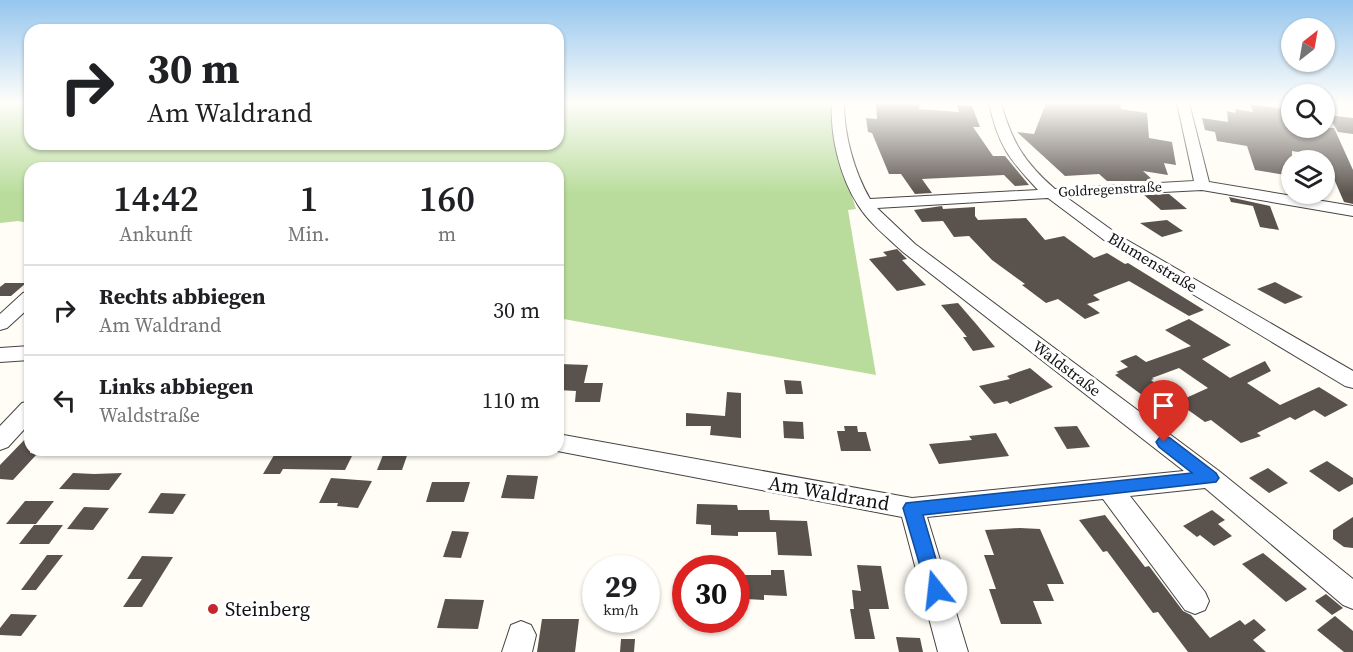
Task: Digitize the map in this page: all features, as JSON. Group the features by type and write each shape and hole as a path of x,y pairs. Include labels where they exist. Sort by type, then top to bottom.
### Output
{"street":[{"name":"Waldstraße","path":"843,133 848,163 865,204 909,248 1210,478 1353,596"},
{"name":"Blumenstraße","path":"1002,133 1028,172 1049,192 1108,236 1353,381"},
{"path":"1190,133 1202,184"},
{"name":"Goldregenstraße","path":"865,204 1202,184 1353,212"},
{"path":"0,324 24,302"},
{"path":"0,355 24,353"},
{"path":"0,441 24,415"},
{"name":"Am Waldrand","path":"564,444 912,508 1210,478"},
{"path":"1110,489 1195,601"},
{"path":"912,508 953,652"}],"green space":[{"path":"0,133 24,133 24,150 564,150 564,133 837,133 841,162 856,209 848,210 876,375 564,319 564,162 24,162 24,222 0,223"}],"building":[{"path":"872,133 977,133 993,156 1005,156 1029,185 1015,186 1004,175 922,179 932,193 915,194 901,174 889,174"},
{"path":"1019,133 1149,133 1149,138 1172,142 1176,165 1164,163 1168,175 1143,171 1154,181 1107,181 1099,174 1065,176"},
{"path":"1215,133 1281,133 1281,138 1335,138 1336,133 1353,170 1353,204 1344,202 1335,181 1335,150 1281,150 1281,174 1255,170 1247,146 1217,141"},
{"path":"1169,194 1187,209 1161,210 1144,195"},
{"path":"1229,197 1270,206 1279,230 1260,227 1253,206 1231,202"},
{"path":"942,206 943,209 975,207 975,216 978,220 1026,218 1045,240 1064,236 1094,258 1107,253 1125,264 1128,263 1204,310 1189,316 1129,281 1093,295 1100,300 1087,304 1100,313 1085,319 1058,299 1046,303 992,260 969,236 954,237 943,221 922,222 914,210"},
{"path":"1167,220 1183,231 1162,237 1140,223"},
{"path":"897,249 907,259 902,260 926,285 897,291 869,259 887,256 883,252"},
{"path":"1275,282 1303,297 1285,304 1257,289"},
{"path":"5,283 24,283 11,296 0,296 0,287"},
{"path":"958,303 995,347 973,351 963,337 967,337 941,305"},
{"path":"1189,319 1231,345 1202,359 1230,378 1265,361 1271,371 1247,383 1280,405 1319,387 1348,405 1325,417 1314,410 1295,420 1290,417 1257,433 1261,436 1241,443 1211,420 1205,422 1177,402 1208,388 1179,368 1152,378 1154,379 1151,380 1160,387 1142,395 1115,375 1119,373 1116,372 1128,367 1120,361 1136,355 1146,362 1191,346 1165,330"},
{"path":"564,364 588,365 584,383 603,383 600,402 575,402 576,391 564,390"},
{"path":"1030,368 1053,387 1010,404 1007,401 994,404 979,386 1010,379 1007,376"},
{"path":"784,380 801,381 803,394 786,394"},
{"path":"727,392 741,393 741,438 710,435 711,426 686,426 686,413 725,416"},
{"path":"783,421 803,422 804,439 784,438"},
{"path":"844,426 857,426 858,432 866,432 871,451 841,451 837,431 845,431"},
{"path":"1077,426 1090,447 1067,449 1054,427"},
{"path":"996,433 1009,456 939,464 929,444 972,440 969,436"},
{"path":"24,440 24,456 35,456 13,480 0,479 0,465"},
{"path":"274,456 352,456 345,470 283,469 280,474 263,474"},
{"path":"383,456 407,456 402,470 377,470"},
{"path":"1327,461 1353,478 1353,484 1339,492 1309,471"},
{"path":"1268,468 1288,483 1269,493 1249,478"},
{"path":"73,473 122,473 109,490 59,489"},
{"path":"507,475 538,476 534,499 501,498"},
{"path":"331,478 372,481 358,508 337,506 338,503 319,503"},
{"path":"432,482 470,482 464,502 426,502"},
{"path":"161,493 186,494 173,514 148,513"},
{"path":"25,501 54,501 36,524 6,524"},
{"path":"697,504 737,505 738,510 769,510 770,520 807,521 812,556 778,555 776,532 738,532 738,536 711,535 711,525 696,524"},
{"path":"84,507 109,508 93,530 67,529"},
{"path":"1212,510 1225,520 1218,524 1232,536 1214,546 1183,526"},
{"path":"1105,515 1145,567 1149,566 1183,611 1191,615 1210,638 1240,620 1245,625 1254,619 1266,630 1253,640 1266,652 1188,652 1158,612 1153,613 1107,551 1103,552 1079,520"},
{"path":"1353,517 1353,548 1344,547 1333,539 1333,530"},
{"path":"34,525 63,525 49,544 19,544"},
{"path":"1040,529 1064,584 1047,584 1054,601 1033,601 1042,624 1001,624 989,589 996,589 984,555 994,555 985,530"},
{"path":"452,531 469,532 461,558 443,557"},
{"path":"1263,553 1307,589 1286,602 1242,564"},
{"path":"47,555 63,555 36,590 21,590"},
{"path":"142,556 173,557 142,607 123,607 142,579 127,579"},
{"path":"857,565 881,566 889,609 869,609 875,639 855,639 850,609 854,609 852,590 861,591"},
{"path":"771,570 784,570 787,596 764,595 764,600 750,599 750,575 771,575"},
{"path":"1326,594 1343,608 1332,615 1315,601"},
{"path":"445,599 484,600 478,629 437,628"},
{"path":"11,614 37,615 21,636 0,635 0,628"},
{"path":"1335,616 1353,631 1353,652 1344,652 1317,630"},
{"path":"542,619 579,619 575,652 537,652"},
{"path":"896,637 920,638 923,652 899,652"},
{"path":"621,639 635,639 634,652 620,652"}],"place":[{"name":"Steinberg","path":"213,609"}],"route":[{"path":"936,590 912,508 1210,478 1164,442"}]}
